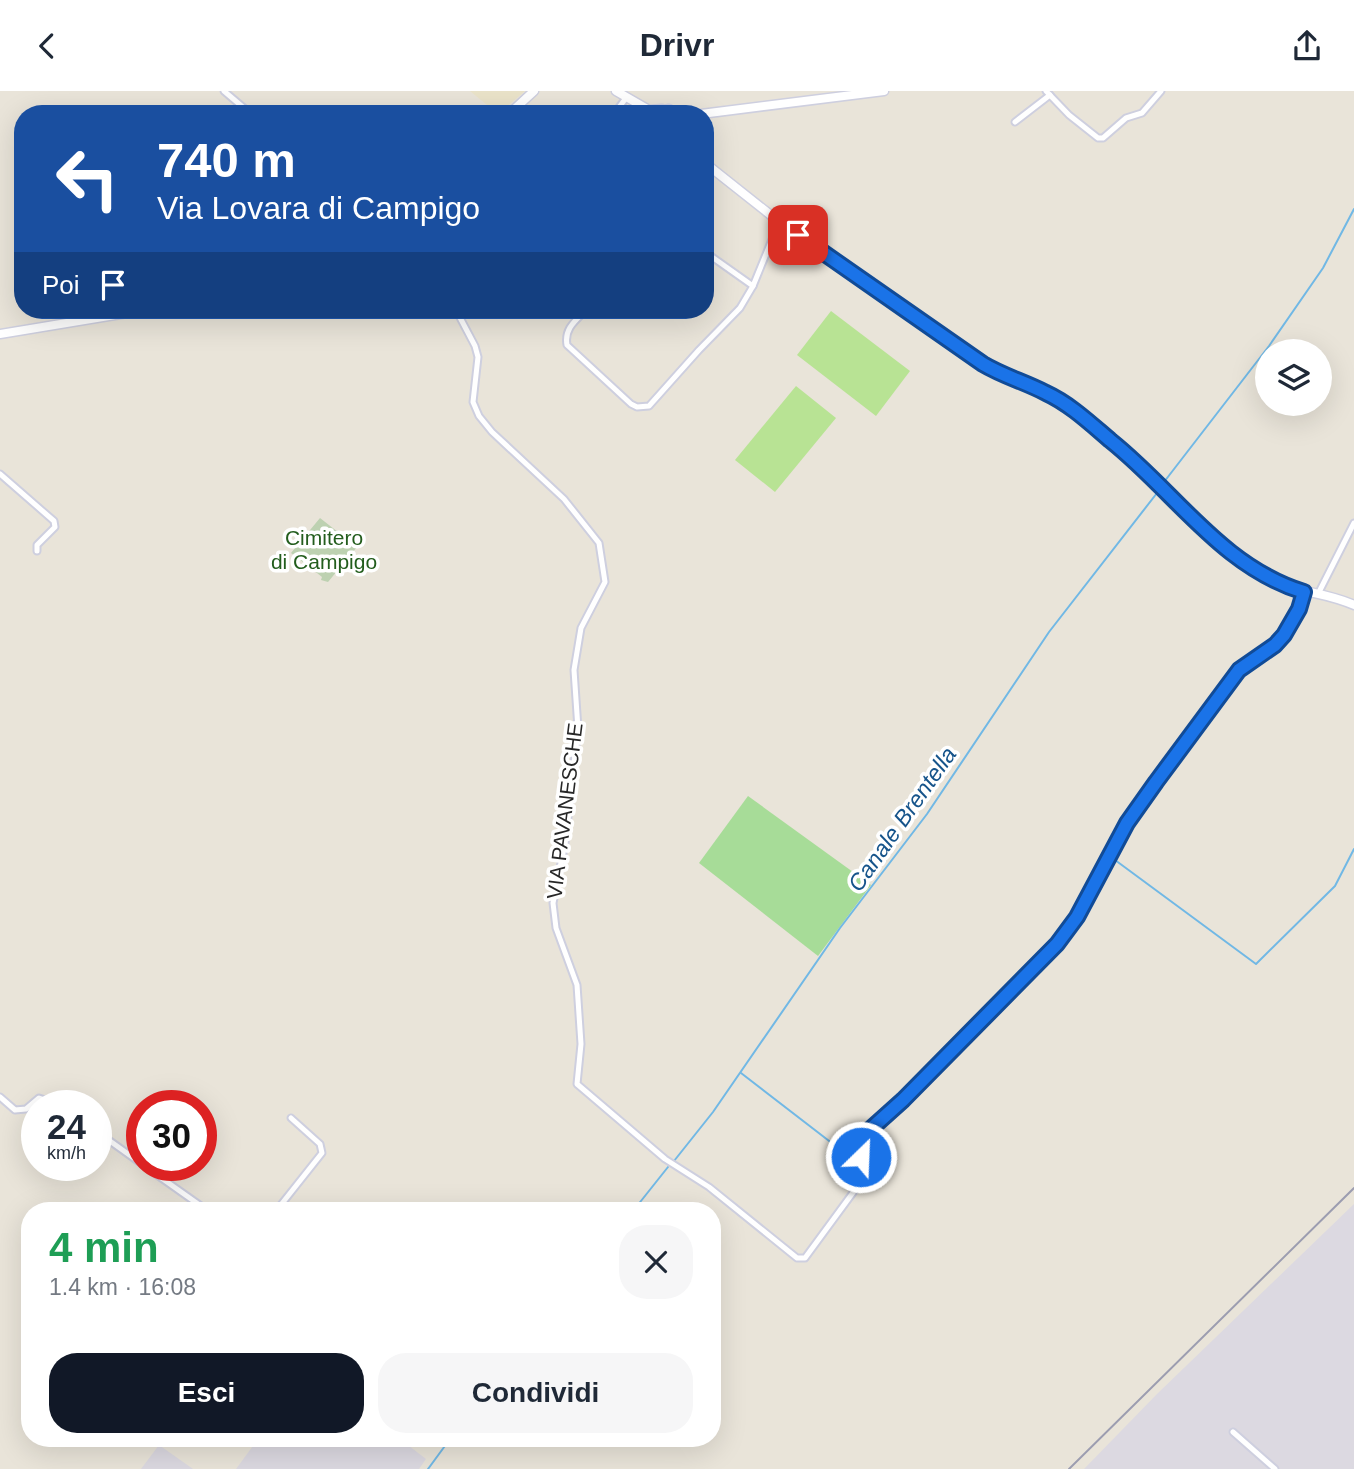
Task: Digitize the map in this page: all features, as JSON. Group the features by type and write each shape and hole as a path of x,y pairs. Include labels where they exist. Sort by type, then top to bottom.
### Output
{"street":[{"path":"224,91 240,105"},
{"path":"519,105 534,91"},
{"path":"819,91 827,99"},
{"path":"714,112 884,91"},
{"path":"1015,122 1048,93 1084,128 1098,138 1103,138 1126,118 1142,113 1161,91"},
{"path":"623,95 640,105"},
{"path":"714,170 782,224 983,364 1003,376 1049,394 1062,403 1126,453 1192,520 1262,575 1304,592 1319,593 1354,605"},
{"path":"577,319 566,334 567,345 634,406 652,405 749,296 773,237 782,224"},
{"path":"714,258 753,286"},
{"path":"3,333 79,319"},
{"name":"VIA PAVANESCHE","path":"461,319 478,357 473,397 479,416 492,432 564,499 600,543 605,583 580,628 574,670 578,729 565,843 552,903 556,928 577,985 581,1044 577,1084 665,1159 709,1187 797,1258 805,1258 863,1179 865,1168 860,1145 864,1135 913,1090 1057,944 1077,917 1127,823 1239,670 1275,645 1284,635 1299,609 1304,592"},
{"path":"0,474 54,521 55,527 37,545 37,551"},
{"path":"1319,593 1354,523"},
{"path":"0,1097 15,1110 21,1109"},
{"path":"283,1202 322,1153 320,1144 291,1118"},
{"path":"165,1181 195,1202"},
{"path":"1233,1432 1275,1469"}],"shaded area":[{"path":"470,91 525,91 509,105 487,105"},
{"path":"1354,1204 1354,1469 1084,1469 1157,1394"},
{"path":"158,1447 162,1447 193,1469 141,1469"},
{"path":"252,1447 410,1447 426,1459 419,1469 236,1469"}],"green space":[{"path":"831,311 910,371 876,416 797,355"},
{"path":"796,386 836,418 775,492 735,460"},
{"name":"Cimitero di Campigo","path":"320,518 357,547 328,582 321,580 322,577 312,569 310,571 308,566 291,553"},
{"path":"748,796 871,885 818,956 699,863"}],"waterway":[{"name":"Canale Brentella","path":"1164,482 1269,346 1323,268 1354,209"},
{"name":"Canale Brentella","path":"674,1161 713,1112 840,928 927,814 1049,632 1157,493"},
{"path":"1071,936 1115,860 1256,964 1335,886 1354,849"},
{"path":"969,1037 1069,940"},
{"path":"874,1120 944,1053"},
{"path":"741,1073 846,1154 870,1124"},
{"name":"Canale Brentella","path":"640,1202 668,1167"},
{"name":"Canale Brentella","path":"428,1469 444,1447"}],"railway":[{"path":"1069,1469 1354,1188"}],"route":[{"path":"798,235 983,364 1003,376 1033,386 1062,403 1126,453 1192,520 1231,552 1262,575 1304,592 1294,620 1284,635 1275,645 1239,670 1184,741 1127,823 1077,917 1057,944 903,1100 864,1135 860,1145 861,1157"}]}
